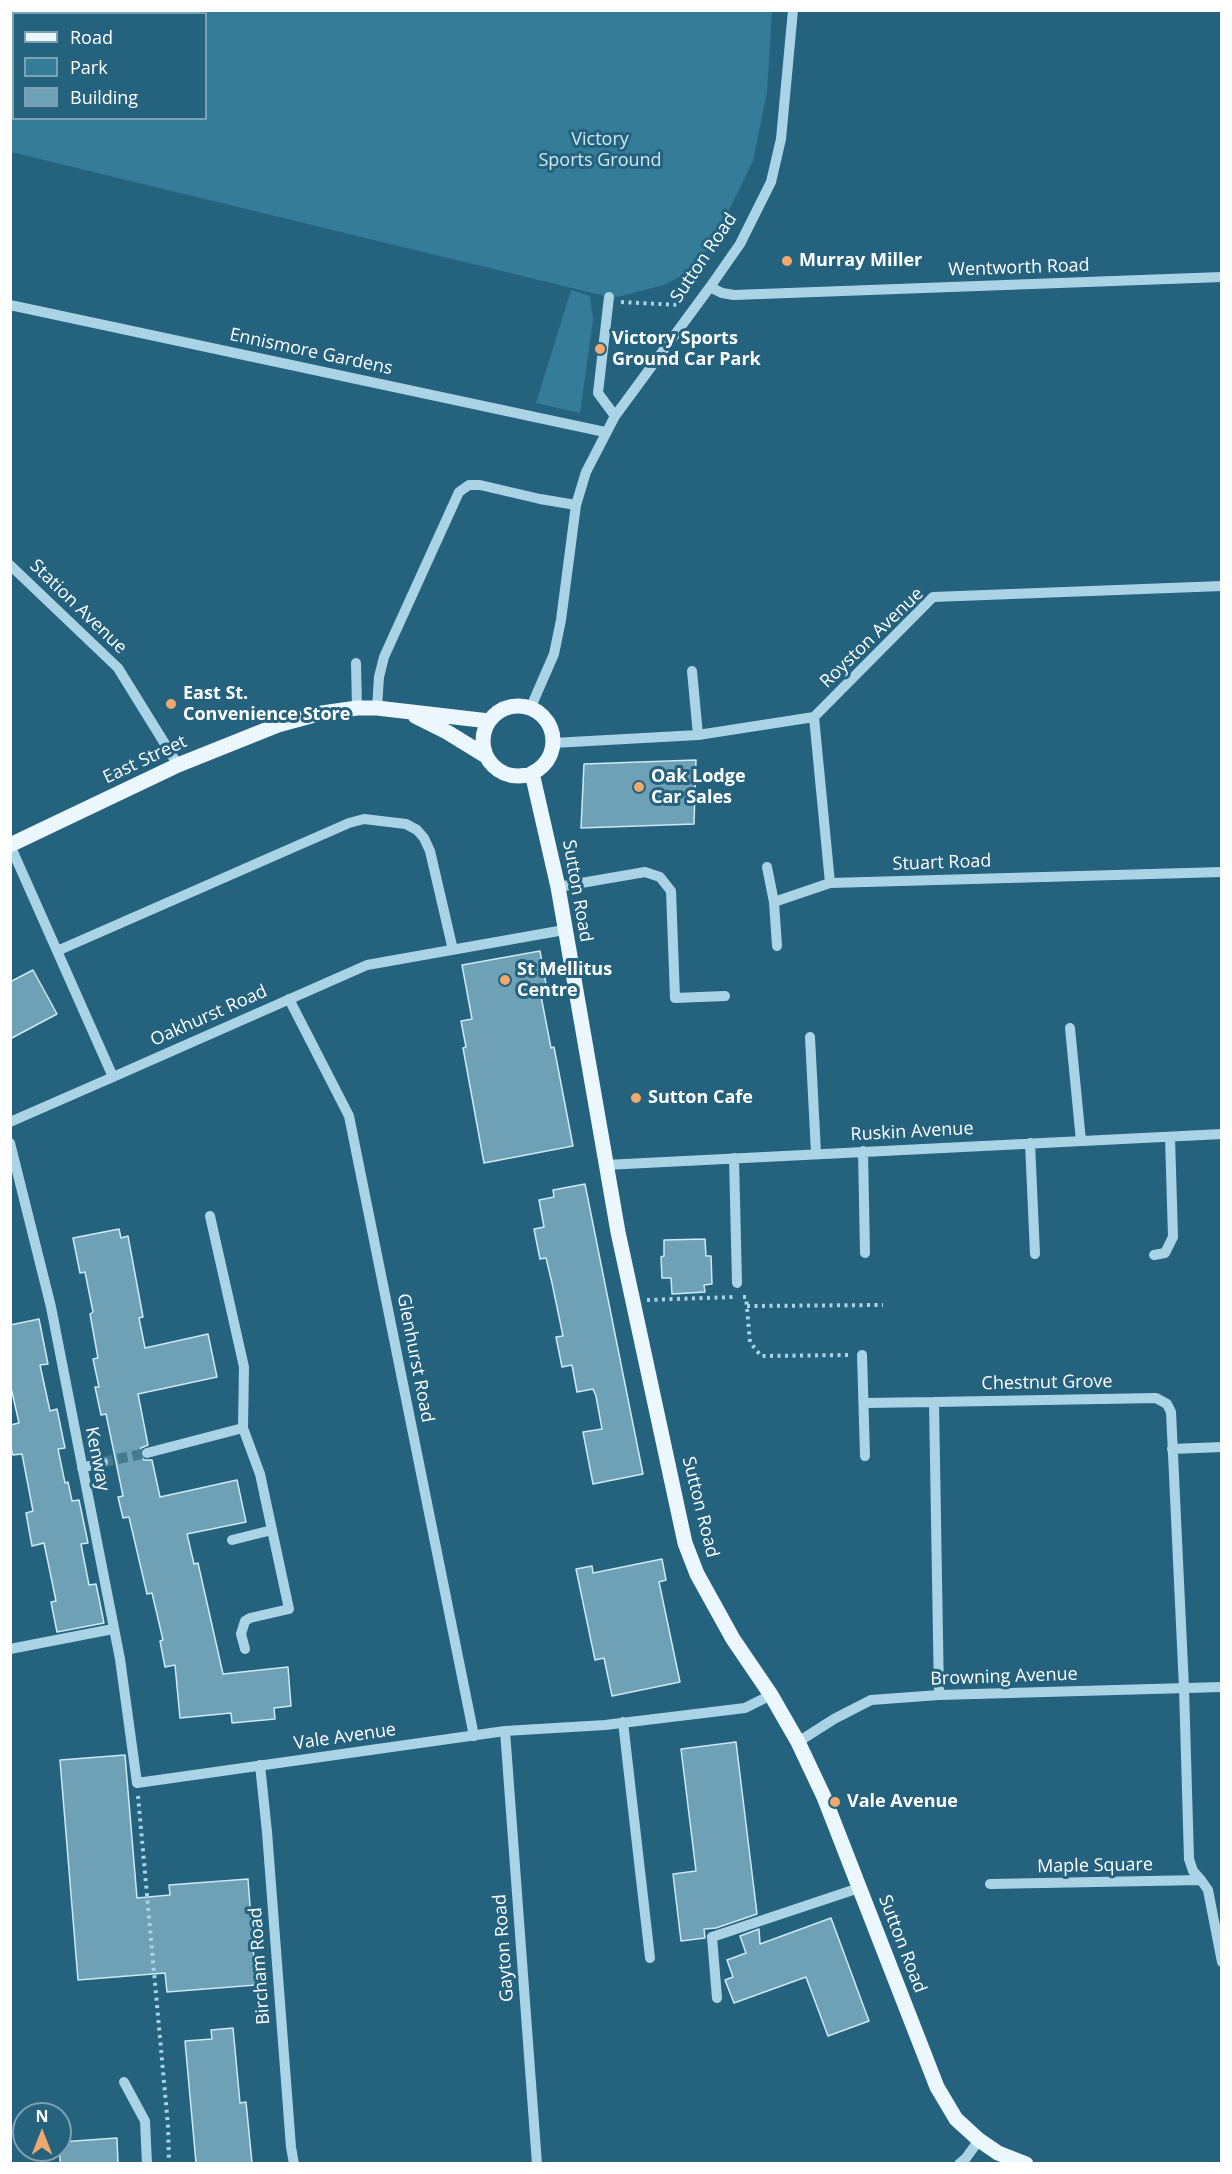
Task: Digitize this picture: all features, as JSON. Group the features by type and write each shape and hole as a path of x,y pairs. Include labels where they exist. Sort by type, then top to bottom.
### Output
{"main road":[{"name":"East Street","path":"10,845 178,765 278,725 322,713 357,708 377,708 489,721"},
{"path":"507,708 530,709 539,714 547,722 553,743 547,761 532,773 519,776 506,774 494,767 486,756 483,738 489,721 497,713 507,708"},
{"name":"East Street","path":"406,712 447,732 486,756"},
{"name":"Sutton Road","path":"532,773 558,887 605,1165 685,1543 697,1574 732,1639 771,1695 798,1742 824,1797 937,2087 956,2119 979,2140 998,2153 1026,2163"}],"street":[{"name":"Sutton Road","path":"530,709 554,654 561,620 576,505 586,472 615,416 740,244 771,182 782,131 793,10"},
{"name":"Wentworth Road","path":"710,287 722,293 734,295 1221,277"},
{"path":"609,299 598,393 615,416"},
{"name":"Ennismore Gardens","path":"10,305 605,432"},
{"path":"377,708 384,657 459,492 468,485 480,485 576,505"},
{"name":"Station Avenue","path":"10,565 118,668 178,765"},
{"name":"Royston Avenue","path":"814,717 933,597 1221,586"},
{"path":"356,663 357,708"},
{"path":"692,672 698,735"},
{"path":"553,743 698,735 814,717 830,883"},
{"path":"57,951 349,823 364,819 406,824 417,830 424,838 430,851 453,950"},
{"path":"10,845 112,1077 10,1122"},
{"path":"767,867 774,902 777,946"},
{"path":"558,887 645,872 660,877 671,891 675,998 725,996"},
{"name":"Stuart Road","path":"774,902 830,883 1221,872"},
{"name":"Oakhurst Road","path":"112,1077 368,965 564,930"},
{"name":"Glenhurst Road","path":"289,999 349,1116 474,1736"},
{"path":"1070,1028 1082,1141"},
{"path":"810,1037 816,1153"},
{"name":"Ruskin Avenue","path":"605,1165 1221,1134"},
{"path":"1154,1255 1165,1253 1173,1237 1170,1137"},
{"name":"Kenway","path":"10,1143 51,1307 112,1629 120,1659 136,1783"},
{"path":"1030,1143 1035,1254"},
{"path":"863,1151 865,1253"},
{"path":"734,1158 737,1283"},
{"path":"210,1216 244,1367 243,1428 260,1474 289,1609 250,1617 245,1621 241,1634 245,1649"},
{"path":"862,1355 865,1456"},
{"name":"Chestnut Grove","path":"864,1403 1156,1398 1167,1404 1171,1412 1184,1688"},
{"path":"934,1402 939,1695"},
{"path":"147,1453 243,1428"},
{"path":"1172,1449 1221,1447"},
{"path":"82,1468 103,1462"},
{"path":"232,1540 272,1530"},
{"path":"10,1649 112,1629"},
{"name":"Browning Avenue","path":"798,1742 834,1719 871,1700 939,1695 1221,1687"},
{"path":"1184,1688 1190,1859 1193,1871 1208,1890 1221,1962"},
{"name":"Vale Avenue","path":"136,1783 505,1731 623,1722 745,1708 771,1695"},
{"path":"623,1722 650,1958"},
{"name":"Gayton Road","path":"505,1731 537,2163"},
{"name":"Bircham Road","path":"260,1765 294,2163"},
{"name":"Maple Square","path":"990,1884 1201,1880"},
{"path":"717,1998 712,1937 859,1888"},
{"path":"124,2082 145,2121 147,2163"},
{"path":"959,2163 966,2158 979,2140"}],"path":[{"path":"609,299 695,306"},
{"path":"632,1300 746,1297 750,1341 761,1356 862,1355"},
{"path":"747,1306 883,1305"},
{"path":"136,1783 170,2163"}],"green space":[{"name":"Victory Sports Ground","path":"11,11 772,11 767,92 753,161 712,245 683,275 664,285 613,298 11,152"},
{"path":"571,290 590,296 593,320 580,413 536,403"}],"building":[{"name":"Oak Lodge Car Sales","path":"696,760 694,824 581,828 584,764"},
{"path":"540,951 548,995 541,996 551,1048 554,1047 573,1146 484,1163 463,1048 466,1047 461,1021 472,1019 462,965"},
{"path":"33,970 57,1014 10,1039 10,982"},
{"path":"585,1184 643,1474 593,1484 583,1432 602,1429 596,1396 593,1389 577,1392 572,1365 562,1367 556,1337 563,1336 546,1258 540,1259 534,1229 544,1227 539,1200 554,1197 553,1190"},
{"path":"119,1229 121,1238 128,1236 143,1317 139,1318 145,1348 208,1334 217,1377 138,1394 148,1445 141,1448 140,1454 144,1460 152,1460 160,1497 237,1480 246,1522 187,1534 194,1564 198,1563 223,1674 288,1667 291,1706 274,1708 275,1719 232,1723 231,1713 180,1718 175,1665 165,1667 160,1641 163,1640 152,1593 147,1594 129,1517 123,1518 118,1497 123,1496 106,1414 101,1415 95,1387 99,1387 93,1359 98,1358 90,1314 93,1312 85,1272 80,1273 73,1238"},
{"path":"705,1239 706,1256 711,1256 712,1284 704,1285 705,1292 672,1294 671,1278 662,1278 661,1257 664,1256 664,1240"},
{"path":"39,1319 48,1364 40,1365 50,1411 57,1409 65,1448 58,1449 65,1483 68,1482 72,1501 79,1500 88,1543 81,1544 89,1585 96,1584 104,1623 57,1632 51,1602 56,1601 44,1543 32,1546 26,1513 33,1511 22,1454 13,1455 10,1445 10,1425 19,1423 10,1383 10,1325"},
{"path":"662,1559 666,1580 659,1582 680,1682 612,1696 604,1658 595,1660 576,1569 592,1566 593,1573"},
{"path":"736,1742 757,1914 716,1928 704,1929 705,1938 681,1941 673,1874 696,1871 681,1749"},
{"path":"125,1755 137,1898 170,1895 169,1885 248,1879 256,1985 167,1992 165,1973 78,1980 60,1760"},
{"path":"831,1918 869,2021 828,2036 806,1977 734,2003 725,1980 733,1977 727,1960 746,1953 740,1936 759,1929 760,1944"},
{"path":"233,2028 240,2103 246,2102 252,2163 196,2163 185,2041 212,2039 211,2030"},
{"path":"117,2138 118,2163 60,2163 72,2162 72,2141"}],"tunnel":[{"path":"103,1462 147,1453"}],"place":[{"name":"Murray Miller","path":"787,261"},
{"name":"Victory Sports Ground Car Park","path":"600,349"},
{"name":"East St. Convenience Store","path":"171,704"},
{"name":"Oak Lodge Car Sales","path":"639,787"},
{"name":"St Mellitus Centre","path":"505,980"},
{"name":"Sutton Cafe","path":"636,1098"},
{"name":"Vale Avenue","path":"835,1802"}]}
